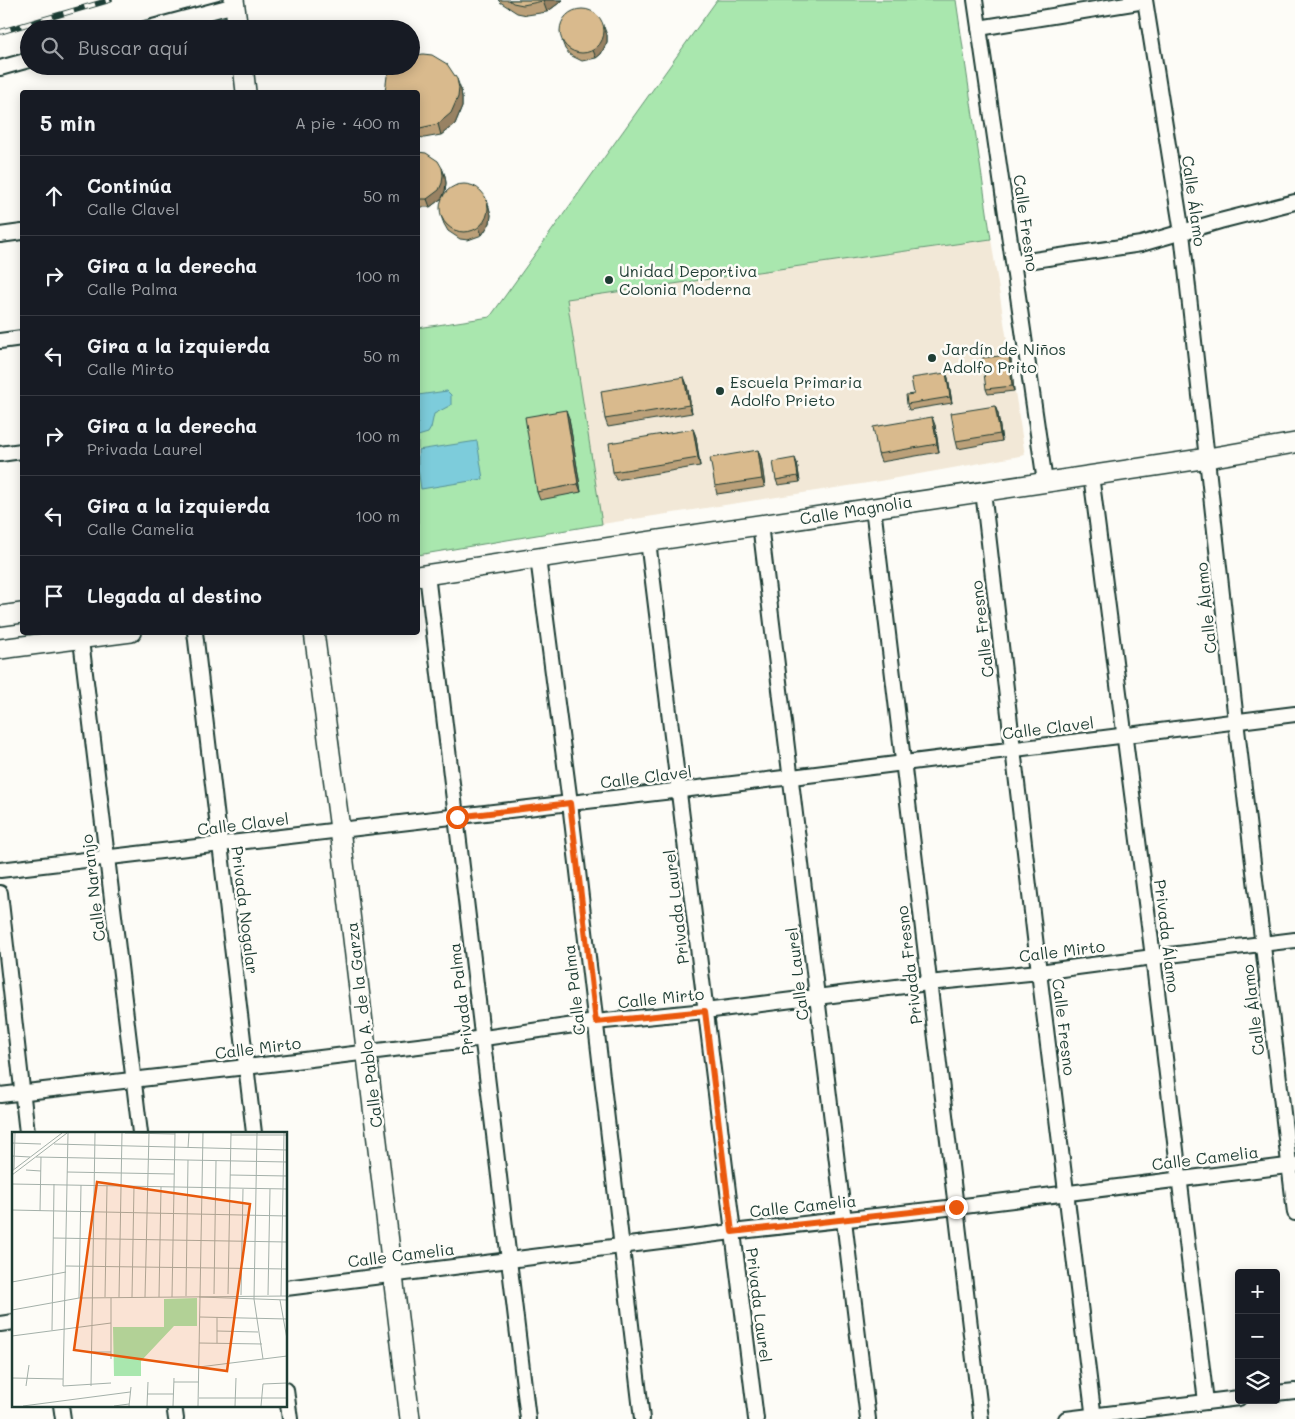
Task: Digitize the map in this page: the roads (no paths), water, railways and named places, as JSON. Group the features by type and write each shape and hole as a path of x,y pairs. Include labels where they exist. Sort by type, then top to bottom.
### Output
{"street":[{"name":"Calle Fresno","path":"975,0 1045,482"},
{"path":"979,28 1145,1"},
{"name":"Calle Álamo","path":"1145,1 1182,233 1236,722 1292,1165 1295,1212"},
{"path":"175,20 234,2 237,20"},
{"path":"0,68 20,62"},
{"path":"244,75 246,90"},
{"path":"1014,263 1141,244 1295,202"},
{"path":"0,235 20,232"},
{"path":"0,341 20,338"},
{"name":"Calle Magnolia","path":"422,575 1208,458 1295,443"},
{"path":"0,454 20,451"},
{"name":"Privada Álamo","path":"1091,475 1153,957 1206,1402"},
{"name":"Calle Fresno","path":"983,491 1039,972 1094,1417"},
{"name":"Privada Fresno","path":"872,507 981,1419"},
{"name":"Calle Laurel","path":"760,524 868,1419"},
{"name":"Privada Laurel","path":"648,541 756,1419"},
{"name":"Calle Palma","path":"538,558 570,803 642,1419"},
{"name":"Privada Palma","path":"422,575 457,817 528,1419"},
{"path":"0,616 20,613"},
{"path":"0,649 112,635"},
{"name":"Privada Nogalar","path":"194,635 254,1132"},
{"name":"Calle Pablo A. de la Garza","path":"314,635 368,1052 410,1419"},
{"name":"Calle Naranjo","path":"81,640 140,1132"},
{"name":"Calle Clavel","path":"0,870 792,777 1295,714"},
{"path":"0,893 27,1132"},
{"name":"Calle Mirto","path":"0,1095 134,1081 484,1038 596,1022 817,998 928,983 1039,972 1295,940"},
{"name":"Calle Camelia","path":"288,1288 510,1259 956,1207 1292,1165"},
{"path":"1280,1393 1295,1391"},
{"path":"1066,1419 1235,1398"},
{"path":"288,1404 290,1419"},
{"path":"61,1406 62,1419"},
{"path":"174,1406 176,1419"}],"water":[{"path":"447,391 451,395 451,405 434,414 428,433 420,435 420,395"},
{"path":"477,441 483,479 421,489 420,450"}],"railway":[{"path":"41,20 110,0"},
{"path":"0,32 20,26"}],"place":[{"name":"Unidad Deportiva Colonia Moderna","path":"609,280"},
{"name":"Jardín de Niños Adolfo Prito","path":"932,358"},
{"name":"Escuela Primaria Adolfo Prieto","path":"720,391"}]}
